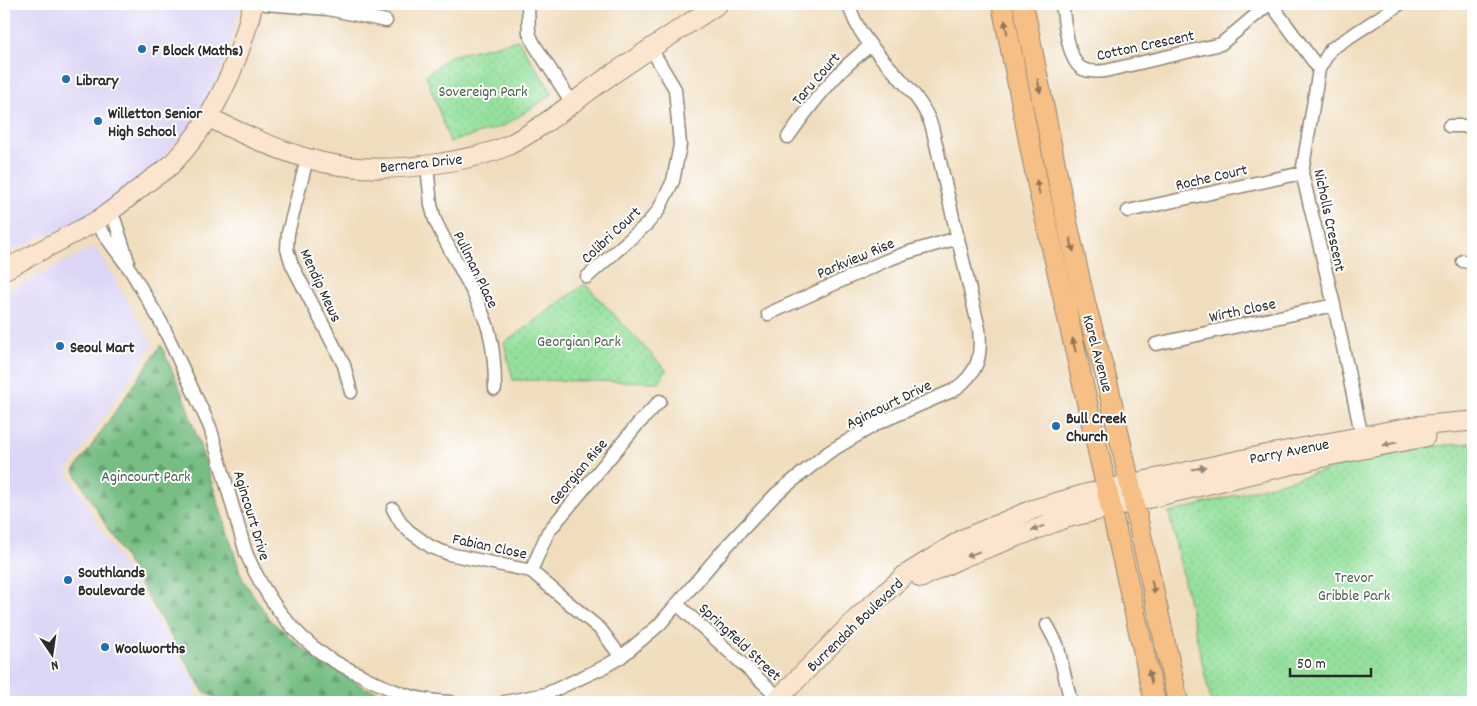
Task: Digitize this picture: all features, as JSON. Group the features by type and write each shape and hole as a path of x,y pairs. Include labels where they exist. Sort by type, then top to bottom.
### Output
{"main road":[{"path":"4,279 105,221 153,178 170,166 194,140 226,84 237,60 254,4"},
{"name":"Karel Avenue","path":"1002,4 1038,186 1156,702"},
{"name":"Karel Avenue","path":"1023,4 1085,303 1107,381 1178,702"},
{"name":"Bernera Drive","path":"208,117 255,140 307,159 343,166 377,168 427,165 465,159 507,146 713,5"},
{"path":"4,270 105,221"},
{"name":"Parry Avenue","path":"1363,443 1415,426 1473,421"},
{"name":"Parry Avenue","path":"1109,498 1132,493 1193,469 1363,443 1473,432"},
{"name":"Burrendah Boulevard","path":"782,701 858,617 892,586 963,539 1050,503 1109,498"}],"street":[{"path":"266,4 328,9 386,21"},
{"path":"528,4 528,33 572,103"},
{"name":"Agincourt Drive","path":"505,702 546,694 592,673 621,657 658,624 769,500 791,482 829,452 878,423 954,390 964,383 974,371 980,358 980,338 932,127 927,113 919,100 870,46 858,27 849,4"},
{"name":"Cotton Crescent","path":"1062,4 1070,49 1075,61 1080,68 1093,72 1105,71 1221,44 1270,4"},
{"path":"1270,4 1319,69"},
{"name":"Nicholls Crescent","path":"1363,443 1334,305 1302,173 1319,69 1331,49 1400,4"},
{"name":"Taru Court","path":"788,137 806,110 853,58 870,46"},
{"name":"Colibri Court","path":"587,277 647,224 658,211 673,181 680,145 675,89 650,47"},
{"path":"1449,126 1473,126"},
{"name":"Mendip Mews","path":"307,159 288,233 287,249 292,264 344,365 351,392"},
{"name":"Pullman Place","path":"427,165 431,204 436,220 489,332 495,368 495,389"},
{"name":"Roche Court","path":"1128,211 1302,173"},
{"name":"Agincourt Drive","path":"105,221 162,324 210,427 246,553 254,573 268,595 297,631 325,656 390,690 432,702 451,702"},
{"name":"Parkview Rise","path":"768,314 885,261 958,238"},
{"name":"Wirth Close","path":"1156,344 1334,305"},
{"name":"Georgian Rise","path":"531,570 548,532 637,425 660,401"},
{"name":"Fabian Close","path":"393,509 401,523 431,547 449,554 531,570 601,630 621,657"},
{"name":"Springfield Street","path":"677,604 782,701"},
{"path":"1047,625 1057,644 1071,702"}],"shaded area":[{"name":"Willetton Senior High School","path":"4,4 241,4 219,76 183,135 153,169 125,193 72,226 39,238 4,256"},
{"name":"Southlands Boulevarde","path":"91,248 98,250 153,345 67,472 198,688 188,702 4,702 4,293"}],"green space":[{"name":"Sovereign Park","path":"518,40 553,94 504,126 450,142 426,75 450,56"},
{"name":"Georgian Park","path":"585,284 666,370 660,382 513,380 504,343"},
{"name":"Agincourt Park","path":"161,345 184,398 242,578 270,620 307,652 363,687 411,702 223,702 203,691 74,471"},
{"name":"Trevor Gribble Park","path":"1473,443 1473,702 1211,702 1169,513 1364,460 1433,446"}],"place":[{"name":"F Block (Maths)","path":"142,49"},
{"name":"Library","path":"66,79"},
{"name":"Willetton Senior High School","path":"98,121"},
{"name":"Seoul Mart","path":"60,346"},
{"name":"Bull Creek Church","path":"1056,426"},
{"name":"Southlands Boulevarde","path":"68,580"},
{"name":"Woolworths","path":"105,647"}]}
